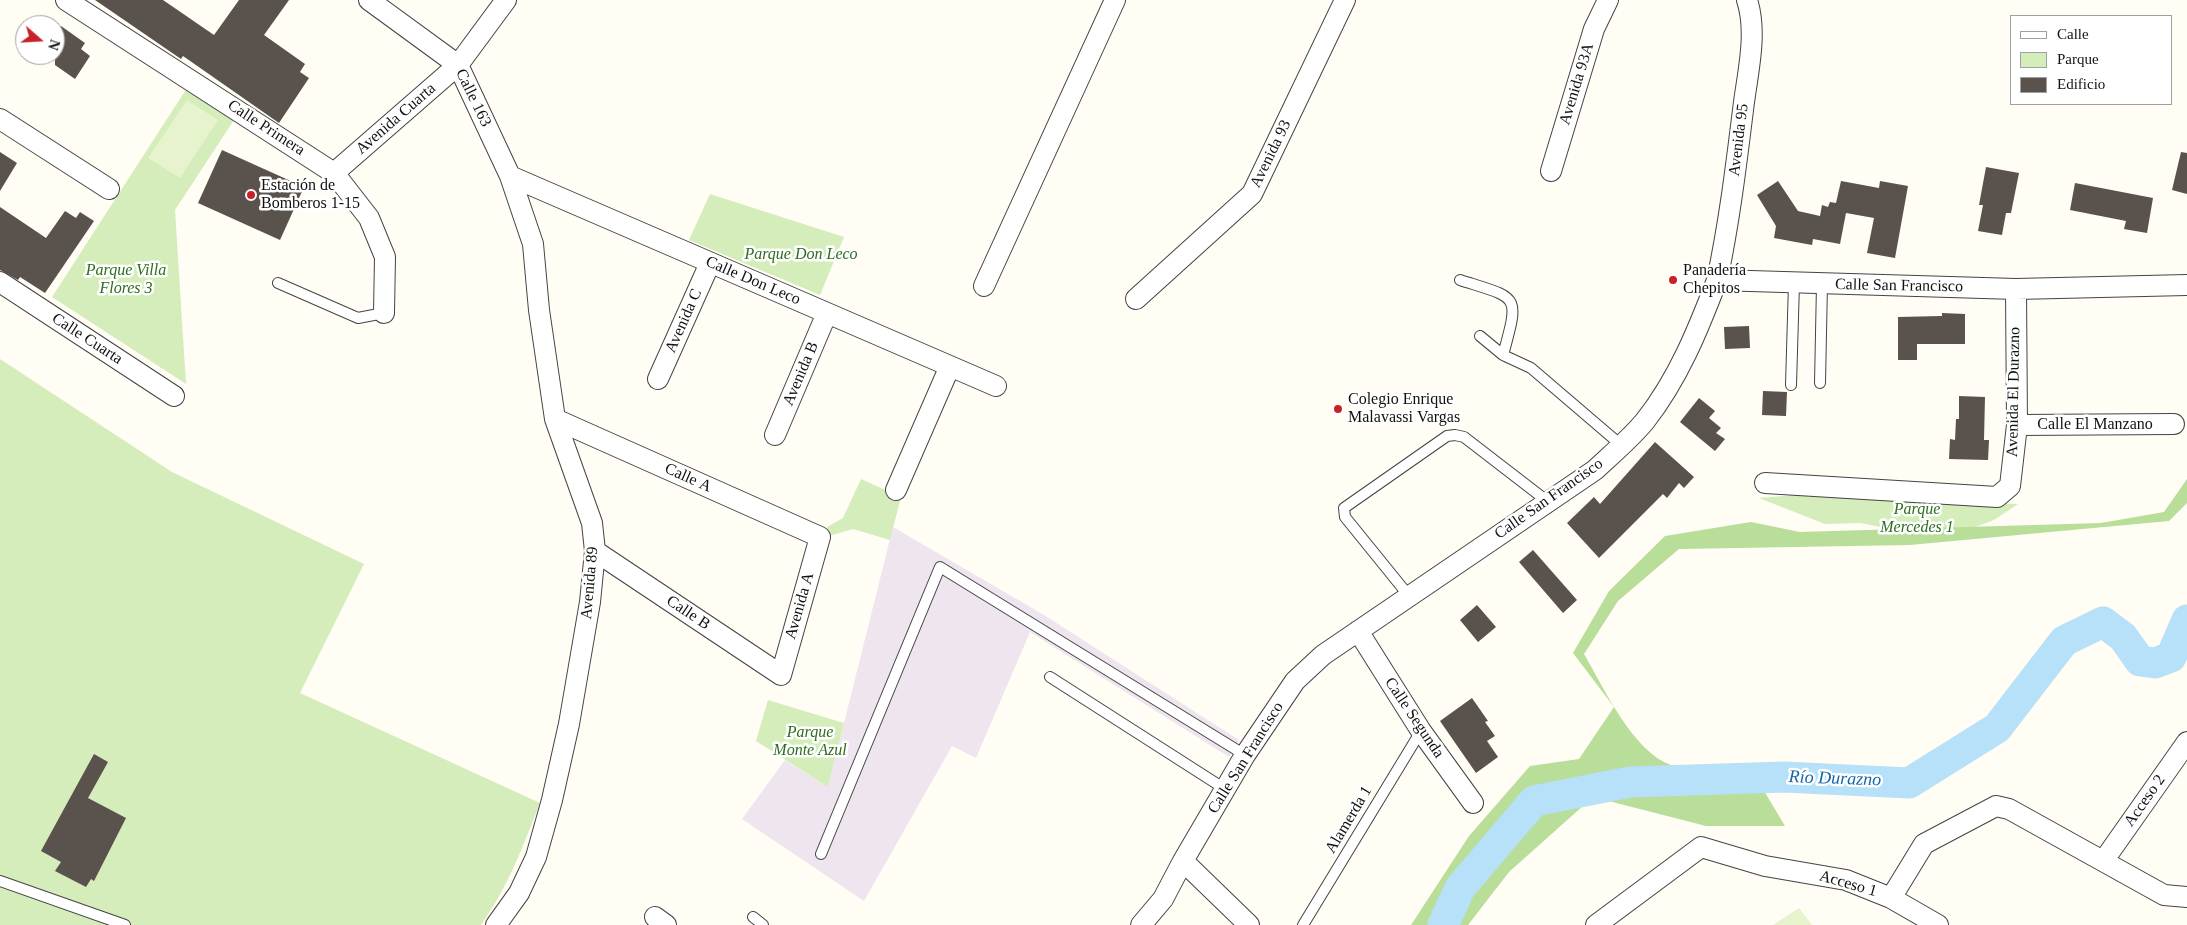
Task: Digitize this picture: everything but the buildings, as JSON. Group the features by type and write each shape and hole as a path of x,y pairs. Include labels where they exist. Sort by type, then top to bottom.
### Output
{"street":[{"name":"Calle Primera","path":"66,0 334,173 369,218 385,258 384,313"},
{"name":"Calle 163","path":"369,0 458,65 510,176"},
{"name":"Avenida Cuarta","path":"334,173 458,65 506,0"},
{"path":"984,286 1115,0"},
{"name":"Avenida 93","path":"1136,299 1252,194 1345,0"},
{"name":"Avenida 93A","path":"1551,171 1594,29 1608,0"},
{"name":"Avenida 95","path":"1717,280 1727,232 1750,48 1751,12 1747,0"},
{"path":"0,119 109,189"},
{"name":"Calle Don Leco","path":"510,176 996,386"},
{"name":"Avenida 89","path":"496,925 519,894 536,857 552,800 569,724 589,612 595,551 592,523 555,419 539,310 532,244 510,176"},
{"name":"Avenida C","path":"658,379 710,263"},
{"name":"Calle San Francisco","path":"1141,925 1163,899 1245,755 1295,680 1323,655 1595,470 1644,421 1681,368 1717,280 2016,289 2187,285"},
{"name":"Calle Cuarta","path":"0,282 174,396"},
{"name":"Avenida El Durazno","path":"1765,483 1997,497 2005,493 2010,486 2017,425 2016,289"},
{"name":"Avenida B","path":"775,435 828,313"},
{"path":"896,490 950,366"},
{"name":"Calle A","path":"555,419 820,537"},
{"name":"Calle El Manzano","path":"2017,425 2174,424"},
{"name":"Avenida A","path":"781,675 820,537"},
{"name":"Calle B","path":"595,551 781,675"},
{"name":"Calle Segunda","path":"1358,631 1421,731 1473,803"},
{"name":"Acceso 2","path":"2104,860 2187,742"},
{"name":"Acceso 1","path":"1596,925 1701,847 1766,866 1846,880 1892,898 1924,844 1996,806 2009,809 2164,895 2187,897"},
{"path":"1183,861 1249,925"},
{"path":"1892,898 1938,925"}],"lane":[{"path":"1460,280 1503,294 1512,303 1514,315 1503,355"},
{"path":"278,282 358,318 384,313"},
{"path":"1791,385 1794,283"},
{"path":"1820,383 1822,284"},
{"path":"1480,336 1503,355 1531,368 1621,445"},
{"path":"1409,596 1345,517 1344,508 1448,436 1464,437 1547,501"},
{"path":"821,854 940,566 1245,755"},
{"path":"1050,677 1225,789"},
{"name":"Alamerda 1","path":"1303,925 1421,731"},
{"path":"0,881 125,925"},
{"path":"753,917 763,925"}],"shaded area":[{"path":"893,527 1044,615 1239,740 1229,757 1030,632 976,758 952,746 864,901 742,819 785,760 828,787"}],"green space":[{"name":"Parque Villa Flores 3","path":"187,88 234,120 175,210 186,384 52,297"},
{"path":"187,100 218,120 180,178 148,158"},
{"name":"Parque Don Leco","path":"710,194 844,237 820,295 689,240"},
{"path":"0,359 172,472 364,564 300,693 540,803 507,881 481,925 0,925"},
{"path":"861,479 901,497 890,540 853,529 829,536 827,527 843,518"},
{"path":"2187,479 2187,503 2169,521 1910,545 1679,549 1618,601 1584,654 1610,701 1644,747 1657,758 1677,766 1748,764 1785,826 1706,826 1593,797 1509,872 1468,925 1411,925 1469,836 1530,766 1579,759 1614,707 1573,653 1609,591 1665,536 1751,522 1800,532 2101,523 2164,512"},
{"name":"Parque Mercedes 1","path":"1808,494 2018,504 1994,520 1943,539 1860,523 1825,524 1759,498"},
{"name":"Parque Monte Azul","path":"768,700 844,723 828,787 756,741"},
{"path":"1799,908 1812,925 1773,925"}],"waterway":[{"name":"Río Durazno","path":"1443,925 1460,888 1534,801 1630,782 1784,777 1909,783 1997,728 2064,641 2103,622 2123,637 2140,661 2155,663 2171,657 2187,620"}],"place":[{"name":"Estación de Bomberos 1-15","path":"251,195"},
{"name":"Panadería Chepitos","path":"1673,280"},
{"name":"Colegio Enrique Malavassi Vargas","path":"1338,409"}]}
